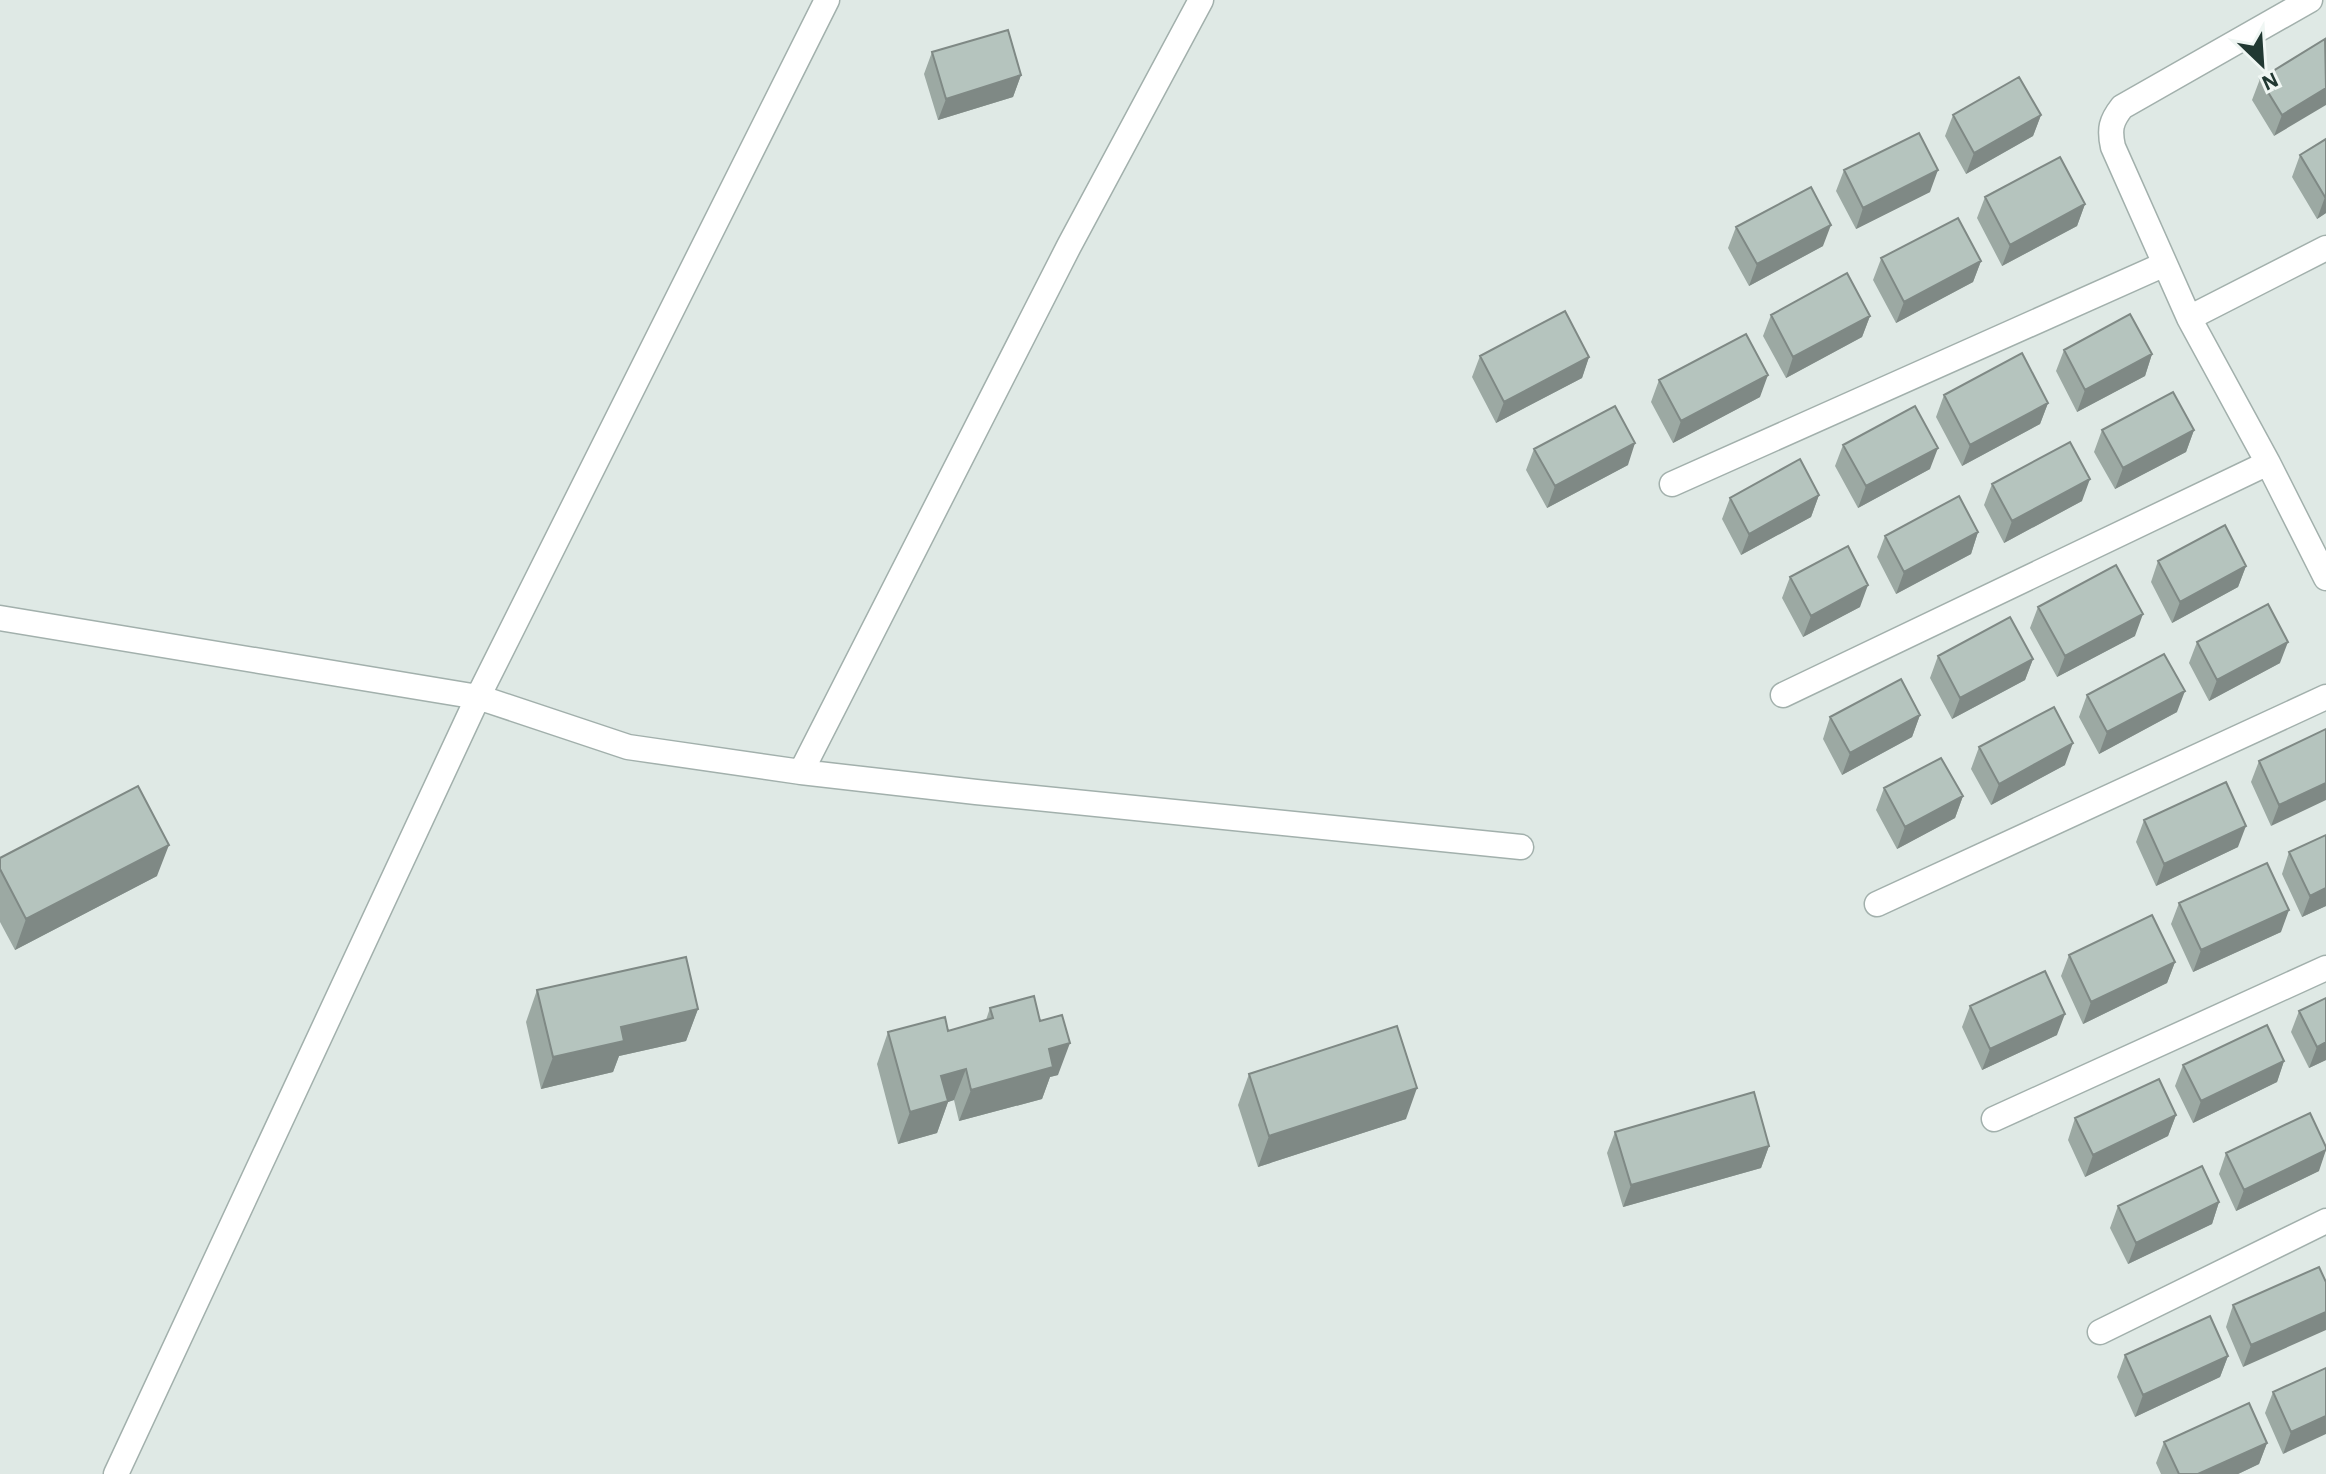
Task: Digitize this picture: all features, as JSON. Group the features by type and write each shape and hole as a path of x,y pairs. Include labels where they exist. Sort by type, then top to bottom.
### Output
{"street":[{"path":"116,1474 478,697 827,0"},
{"path":"801,772 1069,246 1201,0"},
{"path":"2310,0 2122,107 2112,119 2110,133 2113,147 2189,318 2268,463 2316,535 2326,578"},
{"path":"2189,318 2326,248"},
{"path":"1672,484 2165,264"},
{"path":"1783,695 2268,463"},
{"path":"0,618 478,697 628,747 801,772 991,794 1521,847"},
{"path":"1877,904 2326,697"},
{"path":"1994,1119 2326,968"},
{"path":"2100,1332 2326,1221"}],"building":[{"path":"1008,30 1021,75 946,99 932,52"},
{"path":"2325,39 2326,88 2282,115 2260,79"},
{"path":"2019,77 2041,115 1974,153 1953,115"},
{"path":"1919,133 1938,170 1863,208 1844,170"},
{"path":"2326,139 2326,197 2325,197 2300,155"},
{"path":"2060,157 2085,204 2010,245 1985,197"},
{"path":"1811,187 1831,225 1757,264 1736,227"},
{"path":"1958,218 1981,261 1904,302 1881,258"},
{"path":"1847,273 1870,316 1793,357 1771,315"},
{"path":"1565,311 1589,357 1504,402 1480,356"},
{"path":"2130,314 2152,354 2085,390 2064,350"},
{"path":"1746,334 1768,375 1681,421 1659,380"},
{"path":"2022,353 2048,403 1970,445 1944,395"},
{"path":"2173,392 2194,430 2123,468 2102,430"},
{"path":"1615,406 1635,443 1555,486 1534,449"},
{"path":"1915,406 1938,448 1866,486 1843,445"},
{"path":"2070,442 2090,479 2012,521 1992,484"},
{"path":"1800,459 1819,495 1749,534 1730,498"},
{"path":"1959,496 1978,532 1904,572 1885,536"},
{"path":"2225,525 2246,566 2180,602 2158,561"},
{"path":"1848,546 1868,585 1811,616 1790,577"},
{"path":"2116,565 2143,614 2065,656 2038,607"},
{"path":"2268,604 2288,642 2217,680 2197,642"},
{"path":"2010,617 2033,659 1960,698 1938,656"},
{"path":"2164,654 2185,691 2107,732 2087,695"},
{"path":"1901,679 1920,715 1850,753 1830,717"},
{"path":"2054,707 2073,743 1999,784 1979,747"},
{"path":"2326,729 2326,783 2279,805 2259,761"},
{"path":"1941,758 1963,796 1905,827 1884,788"},
{"path":"2226,782 2246,826 2164,864 2144,820"},
{"path":"138,786 169,845 26,919 0,869 0,858"},
{"path":"2326,835 2326,888 2310,896 2289,852"},
{"path":"2267,863 2289,910 2201,950 2179,903"},
{"path":"2152,915 2175,962 2091,1002 2069,955"},
{"path":"686,957 698,1009 621,1027 624,1041 553,1057 537,990"},
{"path":"2045,971 2065,1014 1990,1049 1970,1006"},
{"path":"1034,996 1040,1021 1062,1015 1070,1043 1049,1049 1053,1067 971,1090 966,1069 941,1076 948,1101 910,1112 888,1032 945,1017 948,1031 993,1018 990,1008"},
{"path":"2326,998 2326,1042 2317,1047 2299,1011"},
{"path":"2267,1025 2284,1061 2201,1101 2183,1065"},
{"path":"1397,1026 1417,1088 1269,1136 1249,1074"},
{"path":"2159,1079 2176,1115 2093,1155 2075,1118"},
{"path":"1754,1092 1769,1146 1631,1185 1615,1132"},
{"path":"2310,1113 2326,1150 2244,1190 2226,1153"},
{"path":"2202,1166 2219,1202 2136,1243 2118,1206"},
{"path":"2319,1267 2326,1282 2326,1312 2251,1345 2233,1305"},
{"path":"2210,1316 2228,1356 2143,1395 2125,1355"},
{"path":"2326,1368 2326,1416 2291,1432 2273,1392"},
{"path":"2249,1403 2267,1443 2198,1474 2179,1474 2164,1442"}]}
